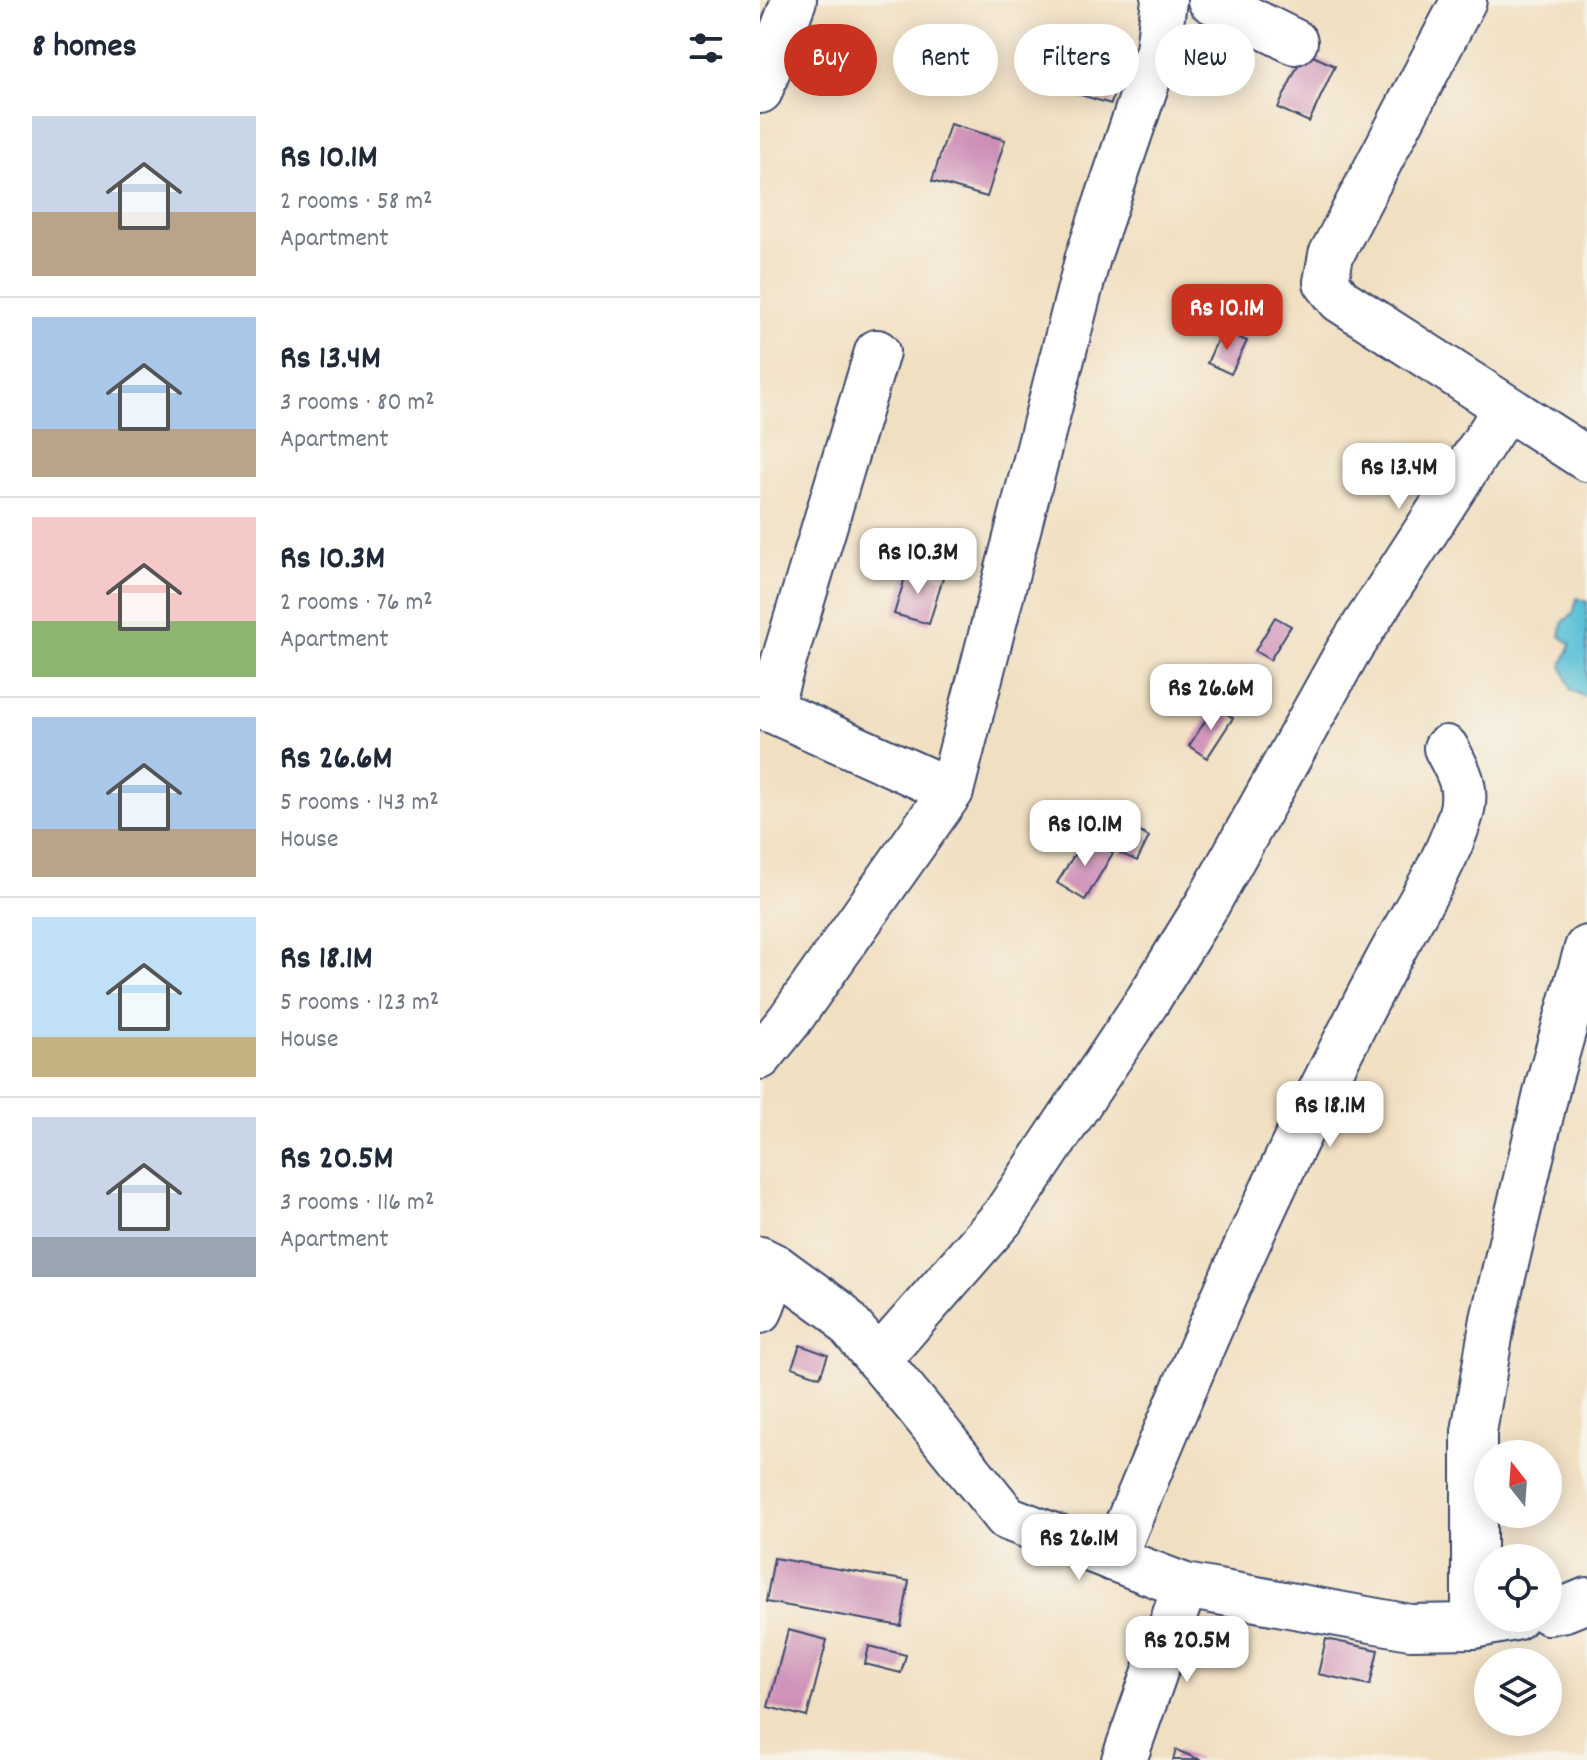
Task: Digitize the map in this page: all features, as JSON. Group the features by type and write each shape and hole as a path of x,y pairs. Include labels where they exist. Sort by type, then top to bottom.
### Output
{"street":[{"path":"760,91 794,0"},
{"path":"760,1057 789,1021 951,791 1088,257 1158,50 1164,0"},
{"path":"1210,0 1295,42"},
{"path":"1464,0 1331,255 1326,282 1340,300 1587,459"},
{"path":"877,352 764,708 951,791"},
{"path":"878,1360 1004,1216 1140,1012 1208,903 1348,651 1506,408"},
{"path":"1113,1559 1205,1337 1308,1116 1453,836 1462,814 1465,792 1461,775 1446,748"},
{"path":"1486,1544 1474,1432 1493,1319 1549,1081 1587,948"},
{"path":"760,1311 768,1263 838,1312 1007,1518 1185,1586 1410,1627 1474,1623"},
{"path":"1124,1760 1185,1586"},
{"path":"1562,1610 1587,1600"}],"water":[{"path":"1577,598 1587,602 1587,698 1571,690 1562,665 1571,644 1560,636 1563,622 1573,614"}],"building":[{"path":"1304,52 1335,66 1309,122 1278,108"},
{"path":"1084,96 1113,96 1111,104"},
{"path":"950,124 1005,140 987,197 932,181"},
{"path":"1222,330 1247,341 1231,374 1207,363"},
{"path":"908,568 943,578 929,624 894,614"},
{"path":"1275,617 1291,626 1270,660 1255,651"},
{"path":"1215,706 1233,718 1207,758 1189,746"},
{"path":"1132,828 1149,837 1137,861 1120,853"},
{"path":"1085,837 1113,853 1085,900 1057,883"},
{"path":"800,1345 828,1355 820,1377 792,1367"},
{"path":"774,1558 909,1581 901,1626 766,1602"},
{"path":"788,1630 827,1640 807,1717 768,1707"},
{"path":"1326,1639 1378,1650 1370,1685 1318,1674"},
{"path":"869,1646 906,1655 901,1673 865,1664"},
{"path":"1176,1750 1201,1760 1173,1760"}]}
